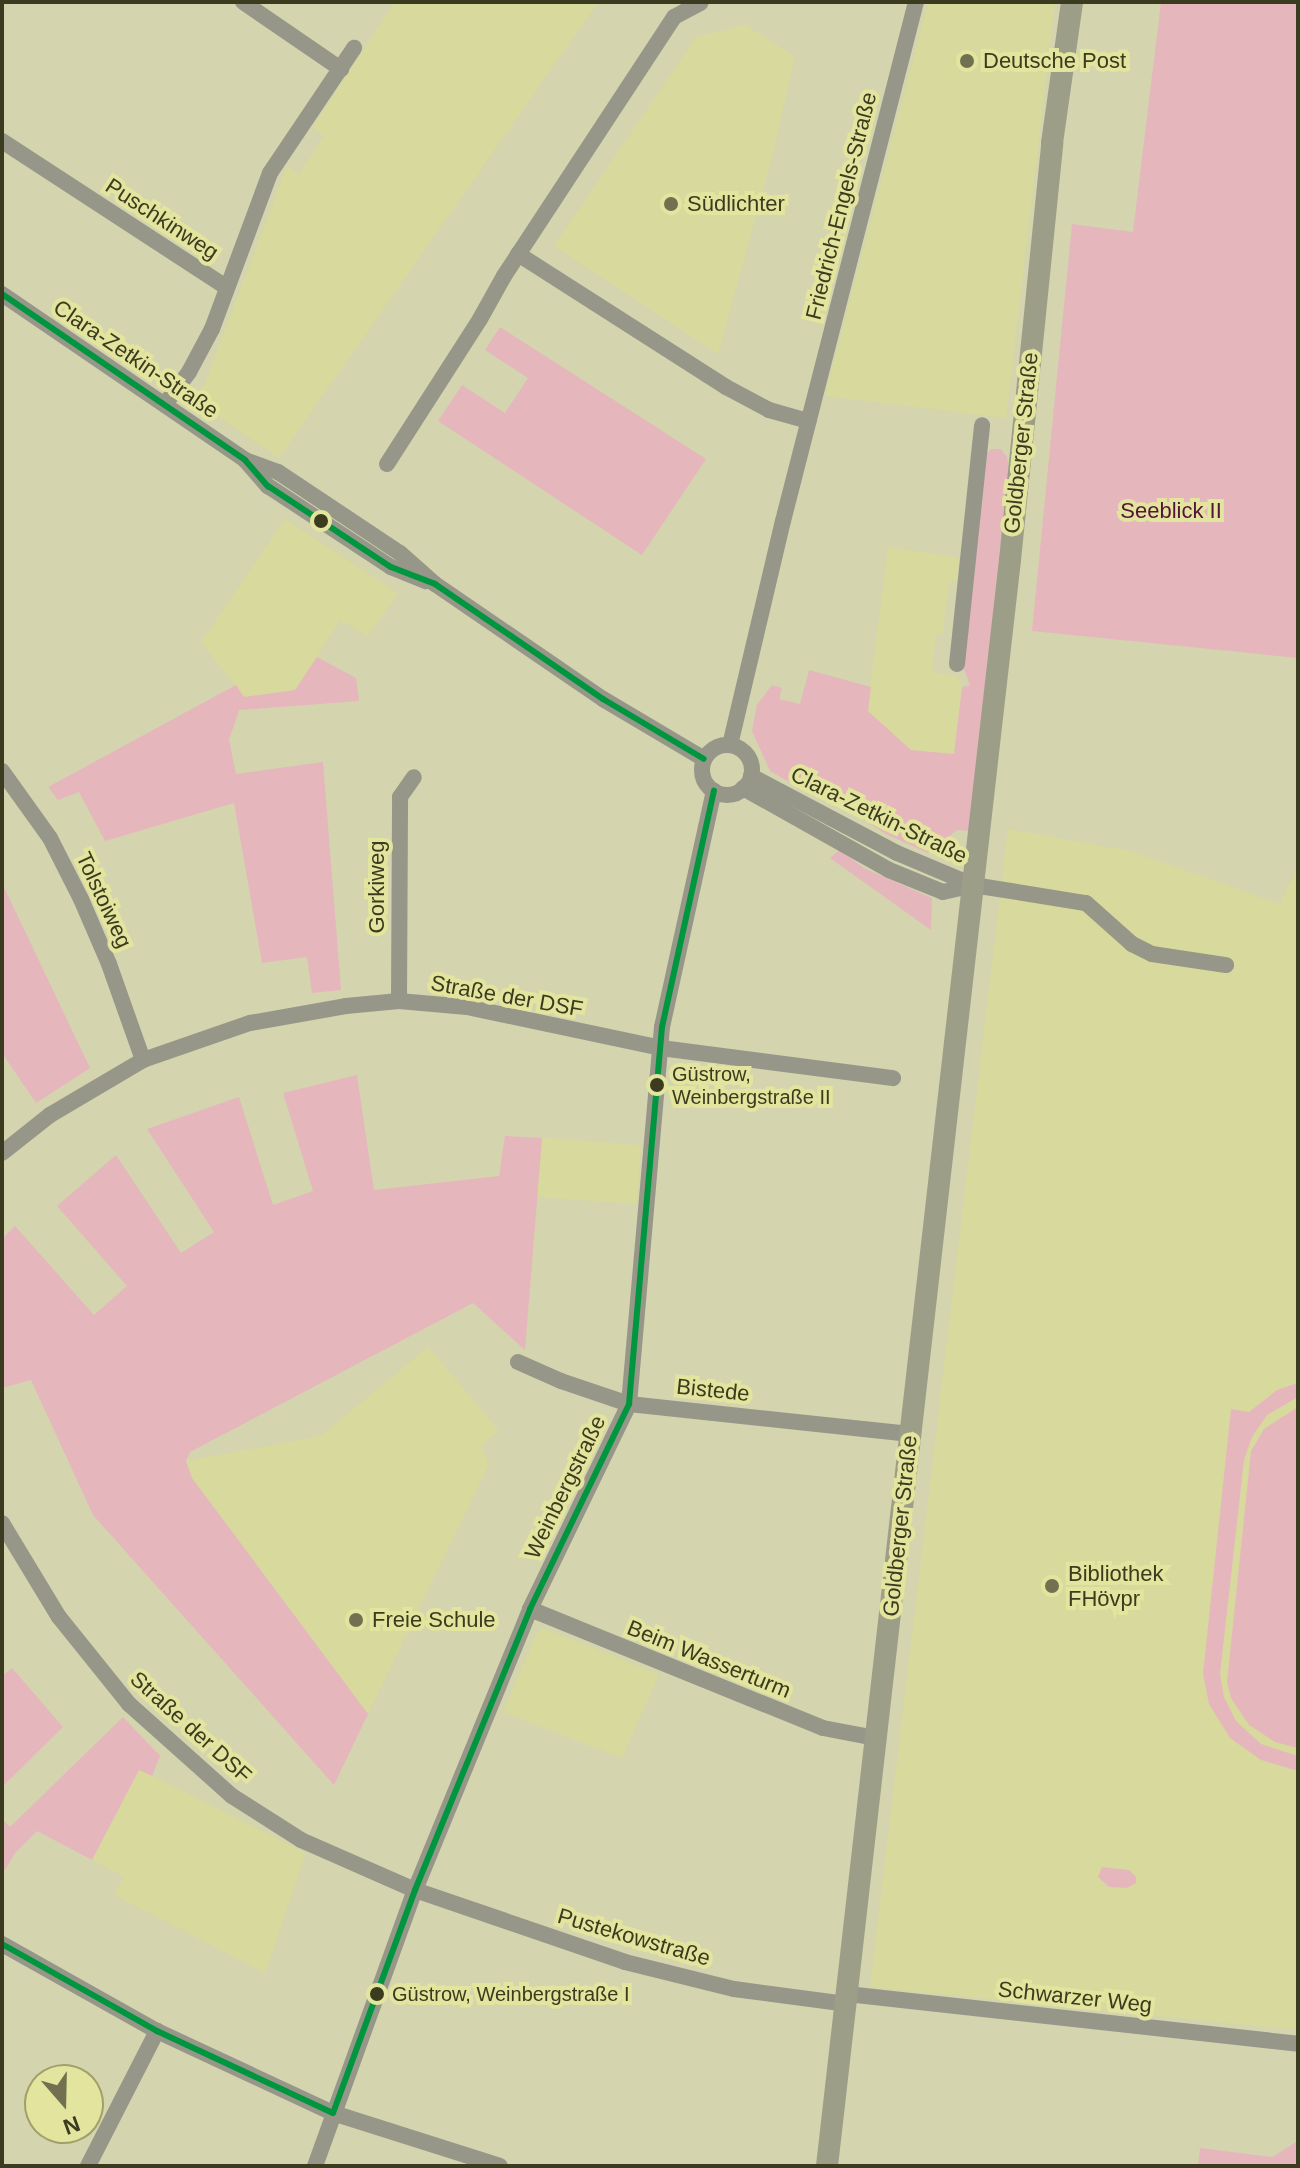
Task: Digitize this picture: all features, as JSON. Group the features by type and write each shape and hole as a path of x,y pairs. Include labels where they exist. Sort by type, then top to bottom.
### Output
{"main road":[{"name":"Goldberger Straße","path":"827,2166 973,885 1023,432 1035,287 1072,2"}],"street":[{"path":"243,2 341,69"},
{"name":"Friedrich-Engels-Straße","path":"730,745 808,421 916,2"},
{"path":"387,464 518,254 674,17 700,3"},
{"path":"226,287 270,173 354,48"},
{"name":"Puschkinweg","path":"2,141 226,287 212,329 189,372 165,404"},
{"path":"518,254 726,387 769,410 808,421"},
{"name":"Clara-Zetkin-Straße","path":"2,294 245,460 278,472 400,553 435,584 603,699 704,759"},
{"name":"Goldberger Straße","path":"957,664 982,425"},
{"path":"730,745 747,755 747,782 727,794 714,791 703,777 704,759 712,750 730,745"},
{"name":"Tolstoiweg","path":"2,771 50,838 81,899 109,964 143,1060"},
{"name":"Gorkiweg","path":"399,1001 400,797 414,777"},
{"name":"Clara-Zetkin-Straße","path":"747,782 973,885"},
{"name":"Weinbergstraße","path":"315,2166 415,1890 530,1609 629,1404 661,1048 670,986 714,791"},
{"path":"973,885 1086,903 1132,944 1152,954 1226,965"},
{"name":"Straße der DSF","path":"2,1153 50,1115 143,1060 188,1042 294,1013 399,1001 529,1018 661,1048 893,1078"},
{"name":"Bistede","path":"518,1362 629,1404 910,1434"},
{"name":"Straße der DSF","path":"2,1523 23,1563 93,1663 185,1757 232,1796 301,1840 415,1890"},
{"name":"Beim Wasserturm","path":"530,1609 823,1728 876,1738"},
{"name":"Pustekowstraße","path":"415,1890 625,1962 734,1989 847,1999"},
{"path":"2,1944 157,2031 333,2113 500,2166"},
{"name":"Schwarzer Weg","path":"847,1999 1298,2044"},
{"path":"88,2166 157,2031"}],"shaded area":[{"path":"395,2 598,2 279,458 207,409 203,388 287,166 299,174 324,136 312,128"},
{"path":"928,2 1055,2 1006,418 825,396"},
{"name":"Südlichter","path":"746,25 795,57 771,161 718,354 554,246 696,37"},
{"path":"285,519 398,593 368,636 340,620 296,690 244,697 201,642"},
{"path":"888,547 959,558 957,582 949,582 943,634 936,633 932,672 957,676 962,687 954,755 911,750 867,711"},
{"path":"1008,829 1131,851 1280,904 1298,867 1298,2030 870,1987"},
{"path":"542,1138 641,1145 637,1204 537,1197"},
{"name":"Freie Schule","path":"428,1347 499,1430 481,1446 489,1464 368,1714 192,1478 186,1461 321,1436"},
{"path":"543,1628 659,1674 622,1758 503,1712 537,1633"},
{"path":"139,1769 306,1853 265,1973 114,1895 124,1877 92,1860"}],"green space":[{"name":"Seeblick II","path":"1161,2 1298,2 1298,658 1032,631 1072,224 1133,232"},
{"path":"500,327 706,459 642,555 438,421 462,385 505,413 528,378 485,350"},
{"path":"991,449 1001,449 1007,457 1009,469 969,831 957,830 928,853 886,834 827,796 798,787 770,771 752,731 757,705 772,685 782,688 779,699 800,704 809,670 871,687 868,711 911,750 954,754 962,687 970,685 963,667 986,455"},
{"path":"317,657 356,678 359,701 239,710 229,740 236,774 323,762 341,990 312,993 307,957 262,963 234,803 105,841 79,792 58,800 48,787 236,685 244,697 295,690"},
{"path":"840,850 864,868 932,898 931,930 830,858"},
{"path":"2,883 90,1068 36,1103 2,1053"},
{"path":"357,1075 374,1190 499,1176 505,1136 542,1138 525,1350 473,1303 190,1452 186,1461 192,1478 368,1714 334,1785 93,1515 31,1380 2,1388 2,1239 15,1226 94,1315 127,1286 57,1206 116,1155 181,1253 214,1232 147,1129 239,1097 273,1205 313,1191 283,1093"},
{"path":"1298,1383 1298,1397 1267,1415 1252,1437 1244,1460 1220,1674 1224,1697 1236,1721 1261,1744 1298,1756 1298,1771 1261,1760 1230,1738 1209,1704 1203,1674 1231,1409 1249,1412 1277,1390"},
{"path":"1298,1407 1298,1748 1275,1742 1249,1725 1231,1698 1227,1682 1251,1451 1264,1429"},
{"path":"12,1668 63,1727 2,1787 2,1676"},
{"path":"123,1717 160,1756 152,1776 139,1770 92,1860 37,1831 15,1853 5,1870 2,1868 2,1819 10,1827"},
{"path":"1102,1867 1129,1870 1136,1877 1136,1883 1127,1888 1109,1887 1098,1877"},
{"path":"1298,2141 1298,2166 1198,2166 1200,2148 1272,2157"}],"transit line":[{"path":"2,294 245,460 268,486 391,567 435,584 603,699 704,759"},
{"path":"333,2113 415,1890 530,1609 629,1404 662,1027 714,791"},
{"path":"2,1944 157,2031 333,2113"}],"place":[{"name":"Deutsche Post","path":"967,61"},
{"name":"Südlichter","path":"671,204"},
{"name":"Güstrow, Weinbergstraße II","path":"657,1085"},
{"name":"Bibliothek FHövpr","path":"1052,1586"},
{"name":"Freie Schule","path":"356,1620"},
{"name":"Güstrow, Weinbergstraße I","path":"377,1994"}]}
